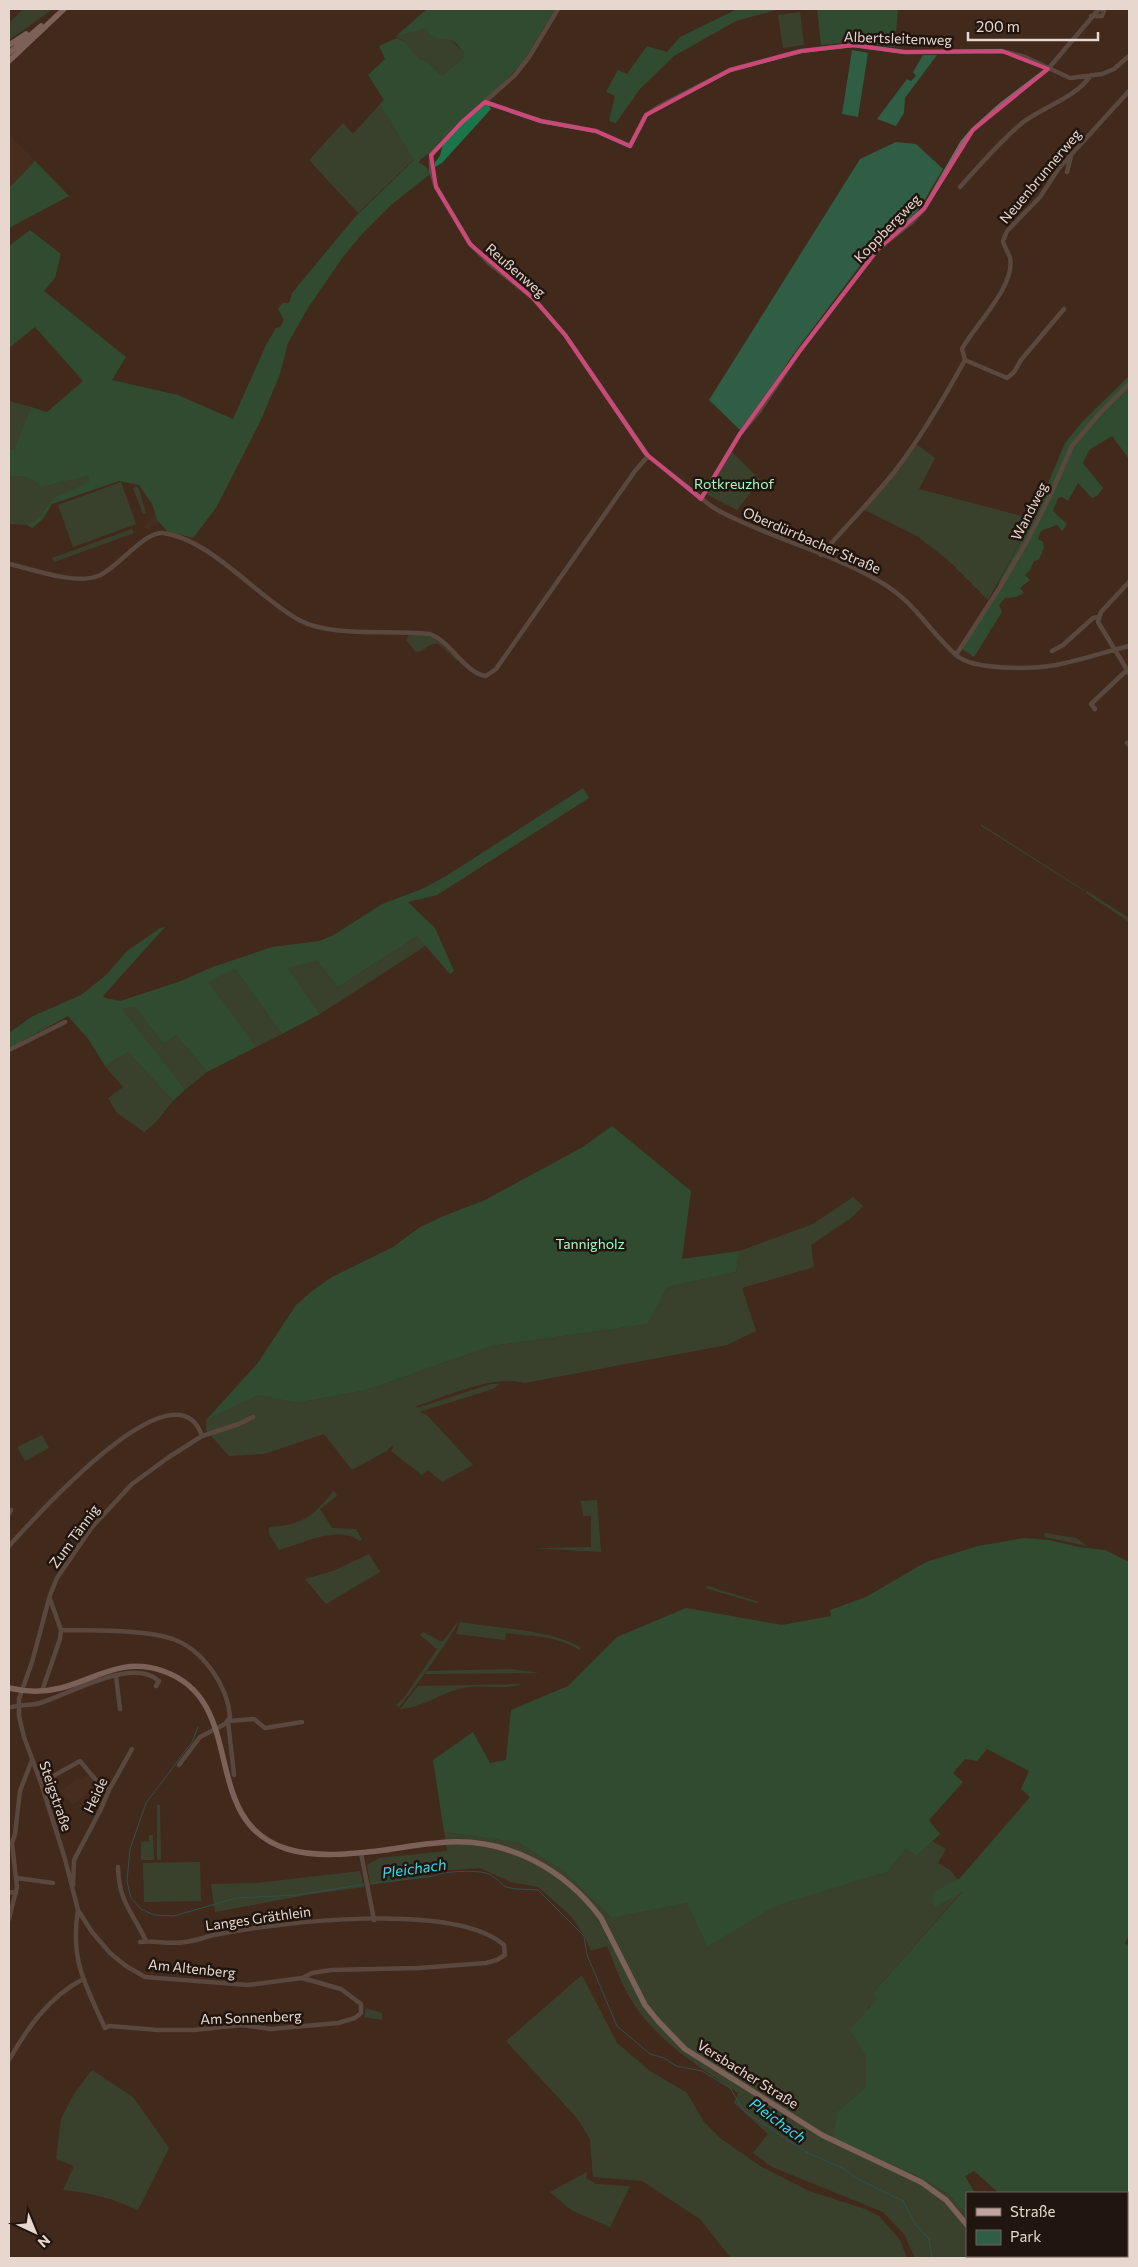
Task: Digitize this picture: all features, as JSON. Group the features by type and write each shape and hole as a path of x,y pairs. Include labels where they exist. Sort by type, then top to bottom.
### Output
{"main road":[{"path":"9,45 65,9"},
{"path":"9,61 65,9"},
{"path":"9,53 55,16"},
{"path":"9,1688 42,1691 62,1688 114,1668 132,1666 151,1667 175,1676 187,1683 205,1703 216,1727 230,1775"},
{"name":"Versbacher Straße","path":"230,1775 230,1790 240,1811 251,1826 269,1840 287,1849 306,1852 361,1852 462,1842 496,1847 529,1858 561,1876 584,1897 601,1918 645,2005 685,2049 822,2135 926,2185 946,2200 966,2224"}],"street":[{"name":"Reußenweg","path":"558,9 529,57 515,75 462,122 431,155 431,172 436,187 470,244 488,262 533,298 565,335 648,456"},
{"name":"Koppbergweg","path":"701,499 740,434 760,410 799,352 878,249 912,222 924,209 962,143 973,130 1002,104 1048,69 1091,16 1099,9 1104,11 1102,16 1091,16"},
{"name":"Albertsleitenweg","path":"486,102 541,121 596,131 630,146 646,115 658,107 730,70 801,51 853,45 905,52 1002,51 1025,57 1070,78 1114,69 1129,56"},
{"path":"960,187 998,145 1023,122 1083,87 1091,75"},
{"name":"Neuenbrunnerweg","path":"821,555 894,472 917,441 965,360 962,349 968,336 985,316 1009,274 1010,258 1002,241 1007,231 1040,197 1059,168 1129,91"},
{"path":"1067,172 1071,154"},
{"path":"965,360 1007,378 1014,372 1021,360 1064,309"},
{"name":"Wandweg","path":"956,655 1000,587 1026,541 1049,498 1072,446 1100,413 1129,384"},
{"path":"9,564 71,578 97,576 151,536 165,533 186,540 216,558 300,620 318,627 336,630 430,634 439,638 476,673 486,676 496,669 635,471 648,456"},
{"name":"Oberdürrbacher Straße","path":"648,456 701,499 733,518 875,578 893,590 923,617 956,655 975,664 1045,666 1129,646"},
{"path":"1052,651 1063,645 1093,618 1098,617 1129,582"},
{"path":"1095,710 1091,704 1128,672 1099,626 1098,617"},
{"path":"9,1050 65,1022"},
{"path":"9,1546 71,1481 113,1445 139,1427 165,1416 187,1417 200,1429 202,1436"},
{"name":"Zum Tännig","path":"23,1690 49,1598 58,1578 83,1539 104,1513 132,1484 169,1457 202,1436 253,1417"},
{"path":"42,1691 60,1639 61,1630 49,1598"},
{"path":"61,1630 115,1631 174,1640 200,1657 215,1675 226,1696 230,1711 228,1721 230,1775"},
{"path":"9,1708 42,1703 97,1681 130,1673 149,1675 159,1680 156,1686"},
{"path":"116,1676 120,1709"},
{"name":"Steigstraße","path":"23,1690 19,1706 21,1725 32,1760 42,1783 44,1796 66,1860 78,1910"},
{"path":"179,1765 200,1737 228,1721 254,1719 265,1728 302,1722"},
{"name":"Heide","path":"73,1892 74,1860 132,1749"},
{"path":"12,1843 15,1834 20,1791 32,1760"},
{"path":"42,1783 80,1761 100,1785 109,1790"},
{"path":"9,1837 12,1843 17,1878 16,1893 9,1919"},
{"path":"361,1852 374,1920"},
{"path":"118,1867 118,1885 124,1904 146,1941"},
{"path":"17,1878 53,1883"},
{"path":"9,1892 16,1893"},
{"path":"9,2060 47,2005 62,1992 83,1979 75,1945 78,1910"},
{"name":"Am Altenberg","path":"78,1910 92,1932 110,1953 126,1966 145,1977 248,1985 302,1978 312,1973 331,1970 403,1968"},
{"name":"Langes Gräthlein","path":"140,1942 185,1942 215,1935 327,1919 458,1924 490,1934 504,1945 505,1948 504,1955 497,1960 486,1963 403,1968"},
{"name":"Am Altenberg","path":"302,1978 341,1990 362,2004 362,2008"},
{"name":"Am Sonnenberg","path":"83,1979 105,2028 109,2026 158,2030 194,2030 242,2025 271,2029 338,2023 355,2018 361,2013 362,2008"}],"highlighted area":[{"path":"853,45 905,52 1002,51 1048,69 973,130 924,209 878,249 799,352 740,434 701,499 646,454 565,335 533,298 470,244 436,187 431,155 462,122 485,102 541,121 596,131 630,146 646,115 730,70 801,51"}],"shaded area":[{"path":"9,134 69,196 9,228"},
{"path":"154,513 160,521 157,526 154,525 148,530 144,527"},
{"path":"88,1774 97,1786 73,1805 60,1791 77,1779 82,1780"}],"green space":[{"path":"23,9 53,9 9,40 9,23"},
{"path":"427,9 555,9 523,62 504,82 455,126 431,152 420,160 419,163 426,167 429,175 391,205 362,234 343,257 308,308 288,343 280,374 261,420 216,508 193,538 167,531 157,520 152,504 139,485 119,481 52,504 43,519 32,528 27,525 40,517 53,498 89,482 89,475 42,487 27,478 9,477 9,449 14,450 31,407 47,412 83,381 35,327 9,348 9,246 30,230 61,254 55,278 44,291 126,357 112,380 178,395 233,419 266,345 276,328 280,327 284,320 278,309 282,303 289,303 292,293 355,217 414,160 380,104 384,100 368,75 385,59 379,46 397,38 405,42 419,59 427,61 442,76 464,57 464,53 454,42 436,38 426,28 396,36"},
{"path":"737,9 780,9 736,21 674,56 640,89 616,123 609,121 615,96 606,92 618,70 627,74 647,46 667,52 680,37"},
{"path":"817,9 898,9 895,47 853,42 821,45"},
{"path":"800,12 804,45 783,48 778,15"},
{"path":"426,28 452,41 464,53 464,57 442,76 427,61 419,59 405,42 396,36"},
{"path":"852,50 868,53 858,117 842,114"},
{"path":"923,55 937,55 905,98 904,113 896,126 877,119 907,79 911,81 916,76 913,72"},
{"path":"487,103 491,109 442,163 435,167 435,162 440,156 446,140"},
{"path":"380,104 414,159 358,213 309,160 343,123 353,134"},
{"path":"896,142 916,144 943,169 915,216 874,247 792,356 762,403 740,430 709,400 860,159"},
{"path":"35,161 69,196 9,228 9,184 11,186"},
{"path":"1129,376 1129,459 1112,436 1089,450 1083,463 1103,488 1097,496 1092,498 1078,483 1068,501 1062,497 1058,498 1053,511 1067,524 1062,531 1057,525 1041,531 1038,539 1043,542 1044,548 1039,559 1034,561 1030,570 1025,575 1030,580 1020,588 1024,593 1016,597 1005,598 999,605 1002,612 974,657 962,649 1001,586 999,582 1033,519 1065,443 1082,422"},
{"path":"9,401 31,407 14,450 9,449"},
{"path":"916,444 935,458 919,489 1033,519 988,600 948,560 917,536 863,509"},
{"name":"Rotkreuzhof","path":"731,451 760,480 737,510 706,494"},
{"path":"89,474 90,482 53,498 40,517 27,525 9,524 9,477 27,478 43,487"},
{"path":"121,482 136,524 73,547 58,505"},
{"path":"138,486 146,513 143,514 133,488"},
{"path":"132,529 134,533 54,562 52,558"},
{"path":"409,634 434,637 476,677 439,644 432,644 416,652 406,640"},
{"path":"583,788 589,798 437,895 408,902 435,928 454,971 450,974 417,936 338,987 317,961 287,968 320,1014 282,1034 235,969 208,982 256,1047 207,1072 176,1035 164,1044 135,1007 122,1009 185,1090 173,1101 128,1052 105,1066 89,1040 68,1016 9,1048 9,1033 31,1017 81,995 106,975 127,951 160,928 165,927 103,996 105,998 120,1001 181,981 210,968 272,947 319,941 332,936 382,904 422,889 446,876"},
{"path":"981,824 1084,890 1084,891 981,826"},
{"path":"1087,891 1129,918 1129,922 1086,893"},
{"path":"417,936 427,945 320,1014 286,968 317,961 338,987"},
{"path":"235,969 282,1034 256,1047 207,982"},
{"path":"135,1007 164,1044 176,1035 207,1072 185,1090 121,1009"},
{"path":"128,1052 173,1101 155,1123 144,1132 117,1113 108,1098 123,1087 105,1066"},
{"name":"Tannigholz","path":"612,1126 691,1191 682,1259 740,1251 736,1272 667,1287 648,1324 492,1346 366,1390 297,1403 259,1395 206,1420 257,1364 296,1305 312,1291 332,1277 393,1247 420,1227 483,1201 583,1147"},
{"path":"853,1197 863,1206 851,1218 811,1245 814,1267 742,1288 756,1331 727,1345 525,1383 499,1381 470,1387 416,1406 417,1408 491,1384 500,1384 493,1389 419,1412 427,1415 473,1465 442,1482 428,1470 422,1475 391,1451 394,1447 392,1445 388,1450 352,1470 324,1434 264,1454 229,1456 206,1430 206,1420 259,1395 297,1403 366,1390 492,1346 648,1324 667,1287 736,1272 740,1251 813,1224"},
{"path":"42,1435 49,1448 25,1461 17,1447"},
{"path":"334,1490 337,1496 320,1509 332,1528 356,1529 362,1540 341,1535 331,1535 279,1550 269,1534 269,1527 291,1524 307,1518 314,1513"},
{"path":"597,1500 601,1552 534,1548 591,1547 591,1516 583,1516 581,1501"},
{"path":"1045,1533 1076,1538 1087,1546 1044,1537"},
{"path":"1024,1538 1049,1540 1079,1547 1105,1550 1129,1562 1129,1934 1125,1944 1129,1945 1129,2258 988,2257 1128,2257 1128,2192 998,2192 974,2171 965,2176 974,2192 966,2192 966,2213 947,2193 914,2174 833,2138 838,2111 866,2087 866,2055 850,2030 876,2000 873,1993 962,1892 934,1907 932,1893 960,1878 1030,1797 1021,1789 1029,1771 987,1749 977,1761 965,1759 953,1773 963,1782 929,1820 940,1834 916,1856 906,1849 887,1872 775,1906 707,1947 687,1903 612,1918 565,1872 520,1843 444,1832 433,1760 473,1732 490,1763 506,1760 511,1710 568,1686 617,1637 686,1608 782,1625 831,1616 830,1610 866,1597 926,1562 978,1546"},
{"path":"369,1554 380,1572 326,1604 305,1579 333,1571"},
{"path":"708,1586 759,1602 756,1603 705,1588"},
{"path":"458,1622 442,1649 412,1691 399,1707 396,1705 406,1695 437,1649 420,1635 423,1632 442,1642"},
{"path":"460,1622 540,1633 570,1642 581,1648 579,1650 554,1639 535,1636 506,1633 505,1640 456,1634"},
{"path":"511,1669 540,1673 425,1674 427,1671"},
{"path":"522,1684 510,1687 469,1687 417,1706 400,1709 418,1686"},
{"path":"157,1805 160,1805 161,1860 157,1860"},
{"path":"444,1832 520,1843 565,1872 612,1918 687,1903 707,1947 774,1906 887,1872 906,1849 916,1856 932,1841 946,1849 938,1863 950,1870 958,1880 933,1893 934,1906 963,1890 873,1993 877,2000 868,2008 866,2087 838,2111 914,2174 947,2193 966,2213 966,2257 988,2258 915,2258 904,2234 883,2212 772,2167 753,2153 768,2134 734,2103 738,2093 690,2060 660,2035 635,2006 625,1989 607,1946 591,1951 584,1935 570,1915 538,1887 511,1882 480,1868 439,1871 422,1877 370,1884 367,1865 379,1858 447,1851"},
{"path":"149,1835 153,1835 154,1860 141,1860 141,1842 149,1841"},
{"path":"200,1862 201,1901 144,1902 143,1863"},
{"path":"360,1871 364,1887 312,1894 215,1912 211,1884 257,1883"},
{"path":"582,1975 617,2043 650,2071 687,2093 704,2122 720,2138 760,2166 809,2191 865,2209 879,2216 900,2240 907,2258 731,2258 700,2219 642,2181 593,2177 590,2139 577,2118 506,2041"},
{"path":"366,2008 382,2013 382,2020 364,2017"},
{"path":"92,2070 133,2097 169,2148 138,2210 83,2192 63,2190 74,2166 56,2159 61,2119 74,2094"},
{"path":"587,2172 586,2178 596,2184 630,2186 610,2227 571,2210 550,2192"}],"waterway":[{"name":"Pleichach","path":"198,1727 192,1742 146,1803 130,1849 127,1881 131,1898 141,1909 154,1915 174,1916 236,1898 298,1895 366,1884"},
{"name":"Pleichach","path":"369,1884 471,1871 491,1875 506,1887 538,1890 584,1936 587,1955 617,2026 650,2054 664,2058 676,2066 702,2071 730,2088 744,2111 806,2152 846,2170 854,2177 903,2201 916,2225 929,2239 932,2258"}]}
